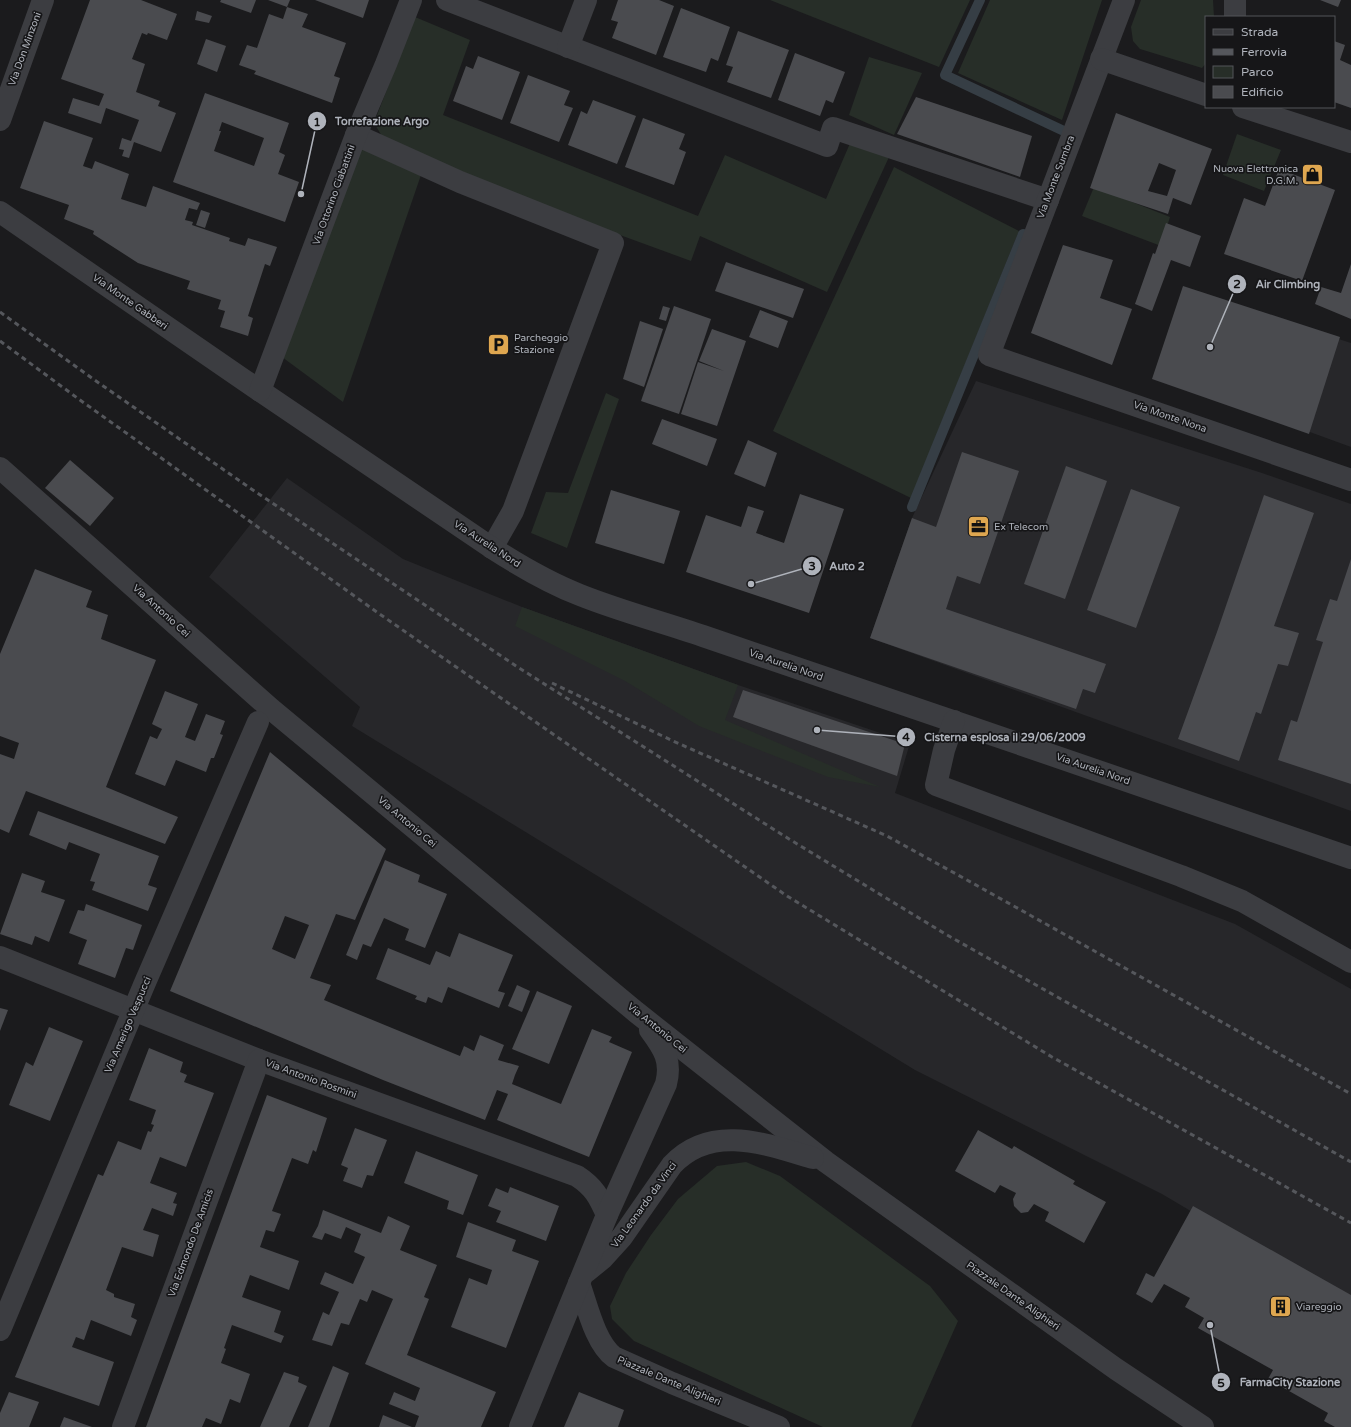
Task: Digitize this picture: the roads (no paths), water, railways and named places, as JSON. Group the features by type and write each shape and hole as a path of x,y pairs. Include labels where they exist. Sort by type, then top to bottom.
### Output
{"street":[{"name":"Via Don Minzoni","path":"0,120 43,0"},
{"name":"Via Ottorino Ciabattini","path":"260,391 356,135 411,0"},
{"path":"447,0 827,146 833,128 1048,200"},
{"path":"568,47 586,0"},
{"name":"Via Monte Sumbra","path":"989,355 1124,0"},
{"path":"1235,0 1235,16"},
{"path":"1101,60 1205,95"},
{"path":"1246,108 1351,142"},
{"path":"356,135 460,182 613,243 513,511 492,548"},
{"name":"Via Monte Gabberi","path":"0,212 260,391"},
{"name":"Via Monte Nona","path":"989,355 1351,480"},
{"name":"Via Aurelia Nord","path":"260,391 492,548 521,566 579,595 954,721 1351,858"},
{"name":"Via Antonio Cei","path":"0,468 271,709 636,1012 826,1162"},
{"path":"954,721 944,750 936,785 1181,876 1242,901 1351,962"},
{"name":"Via Amerigo Vespucci","path":"0,1330 133,1011 258,722"},
{"name":"Via Antonio Rosmini","path":"0,958 259,1060 577,1176 589,1185 599,1196 607,1215"},
{"name":"Via Leonardo da Vinci","path":"520,1427 607,1215 666,1084 669,1071 665,1053 636,1012"},
{"name":"Via Edmondo De Amicis","path":"123,1427 259,1060"},
{"name":"Via Leonardo da Vinci","path":"581,1279 618,1242 672,1165 679,1158 698,1145 720,1140 741,1140 780,1148 826,1162"},
{"name":"Piazzale Dante Alighieri","path":"826,1162 1116,1369 1203,1427"},
{"name":"Piazzale Dante Alighieri","path":"581,1279 602,1344 608,1353 614,1357 779,1427"}],"waterway":[{"path":"980,0 945,75 1066,132"},
{"path":"912,507 1023,234"}],"railway":[{"path":"0,312 250,488 516,666 789,839 947,935 1351,1162"},
{"path":"0,341 381,615 787,896 1052,1057 1351,1223"},
{"path":"552,683 673,741 887,836 1351,1094"}],"place":[{"name":"Nuova Elettronica D.G.M.","path":"1313,175"},
{"name":"Torrefazione Argo","path":"301,194"},
{"name":"Parcheggio Stazione","path":"499,344"},
{"name":"Air Climbing","path":"1210,347"},
{"name":"Ex Telecom","path":"978,527"},
{"name":"Auto 2","path":"751,584"},
{"name":"Cisterna esplosa il 29/06/2009","path":"817,730"},
{"name":"Viareggio","path":"1281,1307"},
{"name":"FarmaCity Stazione","path":"1210,1325"}]}
